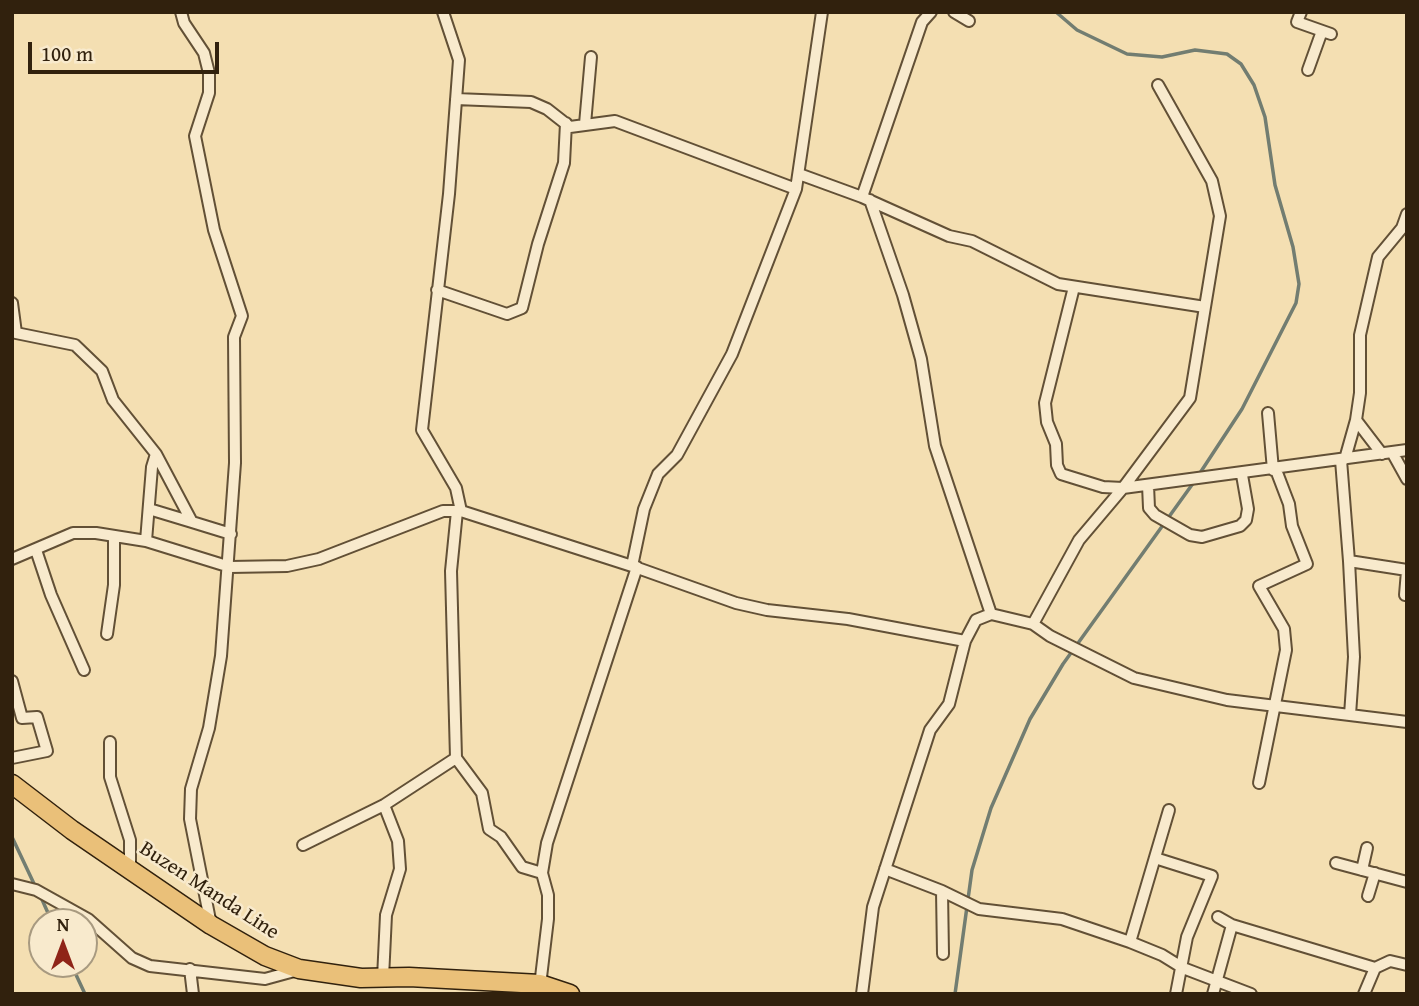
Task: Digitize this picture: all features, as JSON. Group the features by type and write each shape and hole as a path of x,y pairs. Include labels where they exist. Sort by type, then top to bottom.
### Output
{"main road":[{"name":"Buzen Manda Line","path":"12,784 211,925 265,956 299,970 323,975 540,989 570,994"}],"street":[{"path":"181,12 184,23 204,53 209,73 209,93 195,136 214,230 242,316 234,337 235,463 222,656 211,716 191,789 190,819 211,925"},
{"path":"443,12 459,60 422,430 456,488 459,511 452,571 456,758 482,793 489,828 502,837 522,867 542,873"},
{"path":"540,989 548,919 548,895 542,873 547,843 634,566 644,509 658,474 677,455 732,355 796,189 822,12"},
{"path":"931,12 922,22 866,199 903,295 921,359 935,446 990,614"},
{"path":"954,12 969,21"},
{"path":"1301,12 1297,22 1326,32 1308,70"},
{"path":"585,124 591,57"},
{"path":"1033,624 1079,540 1123,488 1191,398 1220,206 1197,151 1158,85"},
{"path":"456,99 531,102 547,109 570,127 615,121 796,189"},
{"path":"437,290 507,314 522,308 537,244 564,163 566,123"},
{"path":"799,174 866,199 949,236 972,242 1030,273 1074,287 1205,307"},
{"path":"1350,715 1354,657 1343,460 1356,420 1360,393 1360,335 1378,257 1402,228 1407,214"},
{"path":"1074,287 1045,403 1047,422 1056,444 1057,465 1061,474 1103,486 1123,488 1242,475 1407,450"},
{"path":"12,303 16,333 75,345 102,371 113,400 156,454 192,522"},
{"path":"1259,783 1286,650 1284,629 1259,586 1307,564 1292,526 1289,503 1275,470 1268,413"},
{"path":"1356,420 1407,479"},
{"path":"146,541 156,454"},
{"path":"1148,485 1149,508 1155,515 1190,535 1202,537 1240,526 1246,520 1248,509 1242,475"},
{"path":"149,509 231,534"},
{"path":"12,559 73,533 146,541 230,567 287,566 319,559 443,510 459,511 634,566 736,603 768,610 848,619 965,641"},
{"path":"107,634 114,585 114,536"},
{"path":"36,550 51,595 85,670"},
{"path":"1349,561 1407,571 1405,595"},
{"path":"862,994 873,907 930,730 949,705 965,641 976,620 990,614 1033,624 1050,636 1134,678 1227,700 1407,722"},
{"path":"12,758 47,751 37,718 17,720 13,684"},
{"path":"110,742 110,777 130,839 130,868"},
{"path":"303,845 384,805 456,758"},
{"path":"383,978 386,915 400,869 398,841 384,805"},
{"path":"1130,942 1169,810"},
{"path":"1362,870 1367,848"},
{"path":"1155,858 1212,876 1187,937 1176,994"},
{"path":"1336,863 1407,882"},
{"path":"885,869 979,909 1062,919 1130,942 1163,955 1182,968 1251,994"},
{"path":"1368,896 1374,873"},
{"path":"12,884 36,890 88,919 132,958 150,966 265,979 299,970"},
{"path":"942,891 943,954"},
{"path":"1218,917 1232,925 1374,968 1391,961 1407,965"},
{"path":"1213,994 1232,925"},
{"path":"1364,994 1374,968"},
{"path":"190,970 193,994"}],"waterway":[{"path":"1056,12 1077,30 1127,54 1162,57 1195,50 1227,54 1241,64 1254,85 1265,117 1275,185 1293,247 1299,284 1296,303 1242,409 1198,476"},
{"path":"955,994 972,870 991,808 1030,719 1063,664 1194,482"},
{"path":"12,837 36,888"},
{"path":"40,895 46,908"},
{"path":"78,978 85,994"}]}
